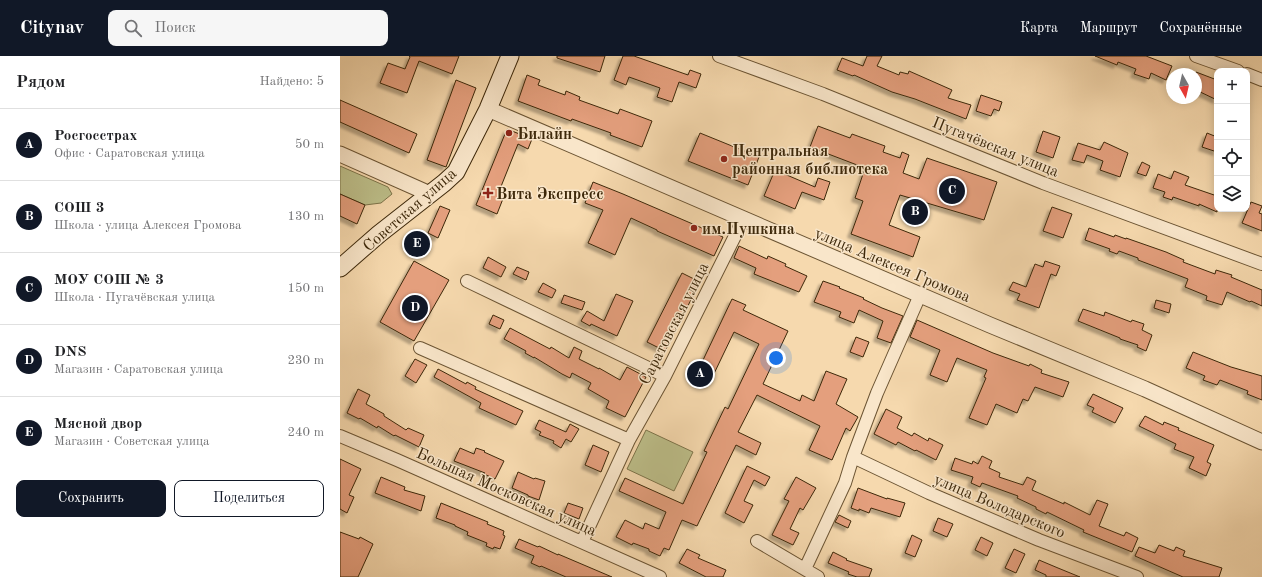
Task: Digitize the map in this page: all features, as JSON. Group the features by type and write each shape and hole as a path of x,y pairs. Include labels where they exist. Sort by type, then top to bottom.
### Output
{"main road":[{"name":"Советская улица","path":"340,268 379,234 456,172 488,109 510,56"}],"street":[{"name":"Пугачёвская улица","path":"719,56 824,94 1043,183 1262,264"},
{"path":"1196,56 1230,68"},
{"path":"1250,75 1262,80"},
{"name":"улица Алексея Громова","path":"488,109 920,295 1145,389 1262,442"},
{"path":"340,154 430,194"},
{"name":"Саратовская улица","path":"582,542 629,440 665,376 744,218"},
{"path":"467,281 665,376"},
{"path":"805,569 845,483 877,393 920,295"},
{"path":"420,348 629,440"},
{"name":"Большая Московская улица","path":"340,436 398,460 660,577"},
{"name":"улица Володарского","path":"853,457 929,493 1039,540 1137,577"},
{"path":"757,541 818,577"}],"green space":[{"path":"340,166 388,187 392,194 381,203 365,205 340,194"},
{"path":"646,430 693,452 674,491 627,469"}],"building":[{"path":"409,56 459,56 452,74 419,61 407,93 380,83 388,63 405,69 410,57"},
{"path":"557,56 605,56 600,72 557,58"},
{"path":"623,56 634,56 688,75 690,70 701,74 696,88 679,82 672,102 657,97 660,88 629,77 626,85 614,80"},
{"path":"867,56 882,56 877,66 899,75 900,72 908,74 909,71 952,90 948,98 971,105 966,119 915,99 892,92 854,75 853,76 837,70 842,58 863,66"},
{"path":"1095,56 1146,56 1172,66 1171,68 1166,68 1166,80 1151,73 1149,79 1134,74 1136,69 1118,62 1117,65"},
{"path":"1202,74 1214,79 1214,99 1202,93"},
{"path":"527,75 540,80 538,85 565,95 566,91 580,97 579,100 618,114 620,109 652,121 642,147 610,135 611,133 572,119 571,121 518,101"},
{"path":"456,80 476,88 446,167 427,160"},
{"path":"981,95 1002,102 999,111 994,109 991,116 976,111"},
{"path":"340,100 417,134 409,153 340,122"},
{"path":"818,126 850,138 852,134 885,146 883,152 900,158 902,152 909,155 903,173 919,179 927,158 997,182 984,220 900,195 889,225 920,237 913,257 851,234 863,201 855,198 865,168 810,147"},
{"path":"507,129 532,139 528,149 518,144 500,189 506,191 497,214 476,205"},
{"path":"1043,131 1060,137 1053,158 1036,152"},
{"name":"Центральная районная библиотека","path":"700,133 759,157 748,185 688,161"},
{"path":"1207,133 1214,136 1214,151 1202,147"},
{"path":"1104,142 1128,153 1120,177 1100,170 1103,161 1087,155 1084,163 1072,160 1078,143 1100,150"},
{"path":"1142,162 1150,166 1146,176 1137,173"},
{"path":"775,170 815,187 818,178 830,182 824,200 802,192 795,209 764,196"},
{"path":"1174,171 1189,177 1185,185 1214,195 1214,211 1199,204 1199,206 1173,197 1172,200 1163,197 1165,192 1153,188 1158,174 1171,179"},
{"path":"593,182 723,237 714,256 631,218 615,255 588,243 603,210 585,203"},
{"path":"340,194 365,205 357,224 340,216"},
{"path":"1251,202 1262,206 1259,213 1262,214 1262,231 1242,223 1247,212 1250,212"},
{"path":"440,206 450,210 438,238 428,233"},
{"path":"1052,207 1072,214 1063,238 1043,231"},
{"path":"1089,228 1114,237 1115,235 1126,238 1166,252 1184,260 1183,262 1215,274 1216,270 1232,275 1231,277 1262,290 1262,306 1227,292 1222,305 1206,300 1207,296 1185,287 1188,279 1138,260 1138,258 1119,251 1117,254 1109,251 1110,249 1085,240"},
{"path":"410,236 428,244 424,252 406,244"},
{"path":"739,246 767,259 768,256 807,276 799,292 754,274 756,268 734,258"},
{"path":"488,257 506,267 501,277 483,268"},
{"path":"414,261 449,280 414,341 380,322"},
{"path":"1045,261 1060,266 1056,276 1051,274 1039,308 1017,300 1020,294 1009,290 1013,282 1026,287 1035,264 1043,267"},
{"path":"517,267 529,272 526,280 513,274"},
{"path":"682,273 700,282 665,351 647,342"},
{"path":"823,281 840,287 839,288 864,298 863,299 882,308 903,316 891,343 877,338 883,321 859,310 854,323 839,317 841,312 814,302"},
{"path":"543,283 556,290 552,298 538,292"},
{"path":"616,294 633,301 617,336 581,321 587,311 604,321"},
{"path":"564,295 585,302 582,310 561,303"},
{"path":"732,299 746,305 743,310 788,331 763,384 800,401 802,395 814,401 826,371 847,379 836,404 858,417 850,431 846,428 832,460 809,450 820,426 757,395 738,432 761,443 756,455 736,445 697,526 682,520 669,550 664,548 660,556 649,551 649,549 633,543 632,545 616,537 625,520 643,529 645,523 659,529 666,512 619,491 625,478 683,504 707,452 704,451 725,407 728,409 759,344 734,332 709,384 695,377"},
{"path":"1156,300 1171,304 1169,313 1154,308"},
{"path":"1083,309 1104,316 1105,312 1131,322 1132,320 1144,324 1142,330 1152,335 1146,351 1137,347 1138,345 1078,321"},
{"path":"493,315 504,320 500,329 489,324"},
{"path":"917,320 993,353 1029,366 1030,364 1042,370 1041,373 1069,382 1063,397 1035,387 1028,401 1023,399 1017,413 996,404 987,425 969,418 986,378 984,377 987,370 957,358 947,382 930,375 940,350 910,337"},
{"path":"510,328 550,349 551,347 569,358 574,347 582,351 579,359 620,380 627,367 646,377 625,417 606,408 609,401 588,389 591,383 572,373 570,378 562,374 504,339"},
{"path":"856,337 869,342 863,357 850,352"},
{"path":"1193,352 1231,367 1262,376 1262,400 1247,394 1248,391 1220,380 1217,385 1203,380 1205,376 1186,368"},
{"path":"415,359 427,365 416,383 405,376"},
{"path":"438,369 466,384 467,382 476,387 475,389 523,411 516,425 479,408 481,403 434,377"},
{"path":"358,389 370,395 366,404 384,414 384,416 406,430 408,428 424,435 419,447 395,435 394,436 378,426 377,428 360,418 359,419 347,413"},
{"path":"1093,394 1123,408 1115,423 1092,412 1094,408 1087,405"},
{"path":"886,409 902,417 897,428 912,436 914,433 928,441 929,438 943,445 936,460 898,442 896,445 874,434"},
{"path":"1145,416 1163,425 1164,422 1179,428 1178,430 1214,445 1207,462 1211,464 1206,476 1189,468 1194,457 1174,449 1176,444 1139,426"},
{"path":"539,420 566,432 570,424 579,429 571,442 566,439 561,448 553,443 554,441 539,435 541,432 535,429"},
{"path":"593,445 609,452 601,472 585,465"},
{"path":"460,448 474,454 476,448 504,461 495,479 484,474 485,473 454,461"},
{"path":"982,456 992,461 989,468 1000,473 999,477 1023,485 1027,477 1036,481 1032,490 1064,504 1064,502 1090,515 1097,500 1108,504 1099,526 1124,536 1126,532 1138,538 1132,552 1083,532 1084,530 1047,512 1046,514 1036,509 1036,507 1017,498 1018,496 982,483 980,487 971,483 973,477 951,470 955,458 972,464 973,461 978,464"},
{"path":"340,459 361,469 349,495 354,497 347,513 340,509"},
{"path":"747,466 770,477 765,486 754,480 744,501 753,505 744,523 725,513"},
{"path":"518,472 534,479 545,481 539,500 512,488"},
{"path":"381,477 405,487 404,490 425,496 421,511 375,493"},
{"path":"796,477 816,488 803,510 800,508 790,529 799,533 793,545 772,535 789,501 784,499"},
{"path":"858,488 887,499 905,503 900,517 871,508 869,513 851,508"},
{"path":"441,503 488,522 487,524 504,531 503,535 505,536 500,549 494,547 493,549 486,546 487,543 467,535 468,532 455,525 436,518"},
{"path":"568,503 583,508 579,519 564,513"},
{"path":"839,515 851,521 848,528 835,522"},
{"path":"938,518 953,524 947,537 933,531"},
{"path":"340,532 359,539 360,537 373,544 358,577 340,577"},
{"path":"912,535 922,540 915,557 905,553"},
{"path":"981,537 993,543 987,556 975,550"},
{"path":"519,539 612,577 566,577 541,566 540,567 531,563 534,556 515,548"},
{"path":"1159,545 1174,551 1176,547 1185,551 1183,556 1222,568 1219,577 1183,577 1135,556 1139,547 1155,553"},
{"path":"687,549 700,555 698,558 726,570 723,577 706,577 679,563"},
{"path":"1014,549 1025,554 1016,573 1005,568"},
{"path":"833,552 847,559 846,560 872,569 869,577 857,577 848,574 849,572 828,563"},
{"path":"1039,560 1080,577 1046,577 1046,575 1035,570"}],"place":[{"name":"Билайн","path":"509,133"},
{"name":"Центральная районная библиотека","path":"724,159"},
{"name":"МОУ СОШ № 3","path":"952,191"},
{"name":"Вита Экспресс","path":"488,193"},
{"name":"СОШ 3","path":"915,212"},
{"name":"им.Пушкина","path":"694,228"},
{"name":"Мясной двор","path":"417,244"},
{"name":"DNS","path":"415,308"},
{"name":"Росгосстрах","path":"700,374"}]}
